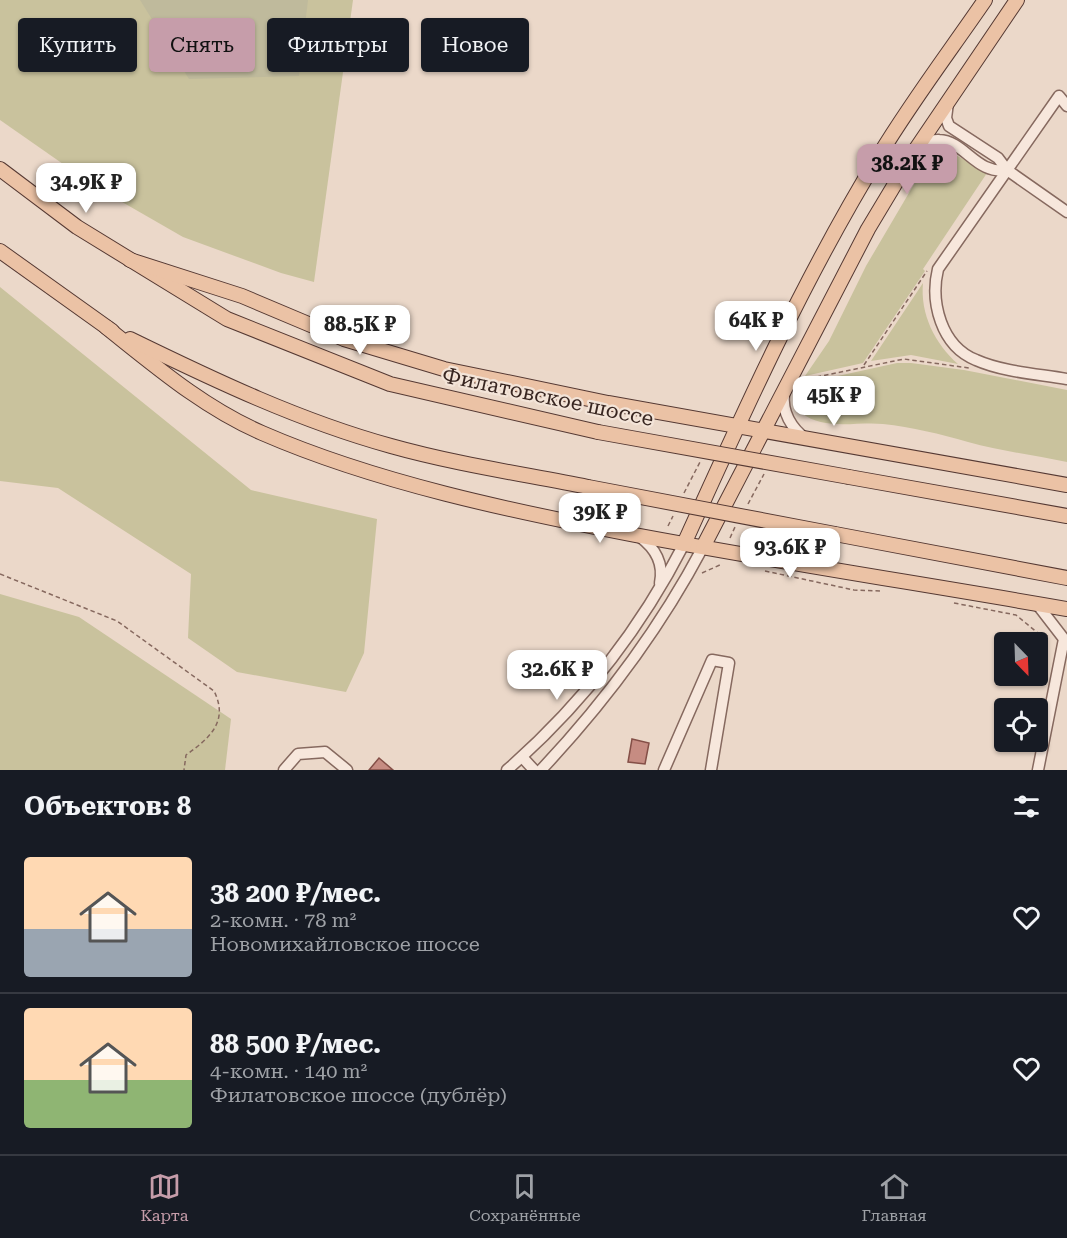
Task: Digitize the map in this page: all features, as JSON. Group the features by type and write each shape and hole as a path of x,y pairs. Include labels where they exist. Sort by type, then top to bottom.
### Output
{"main road":[{"path":"684,544 737,426 846,212 881,152 985,0"},
{"path":"703,547 786,383 868,229 916,149 1017,0"},
{"name":"Филатовское шоссе","path":"0,169 60,216 227,319 334,364 390,384 598,432 1067,516"},
{"path":"0,251 106,327 184,389 260,432 336,462 531,515 684,544 1067,609"},
{"path":"130,260 242,296 344,339 444,369 762,431 1067,485"},
{"path":"106,327 219,382 309,418 392,447 588,488 1067,578"}],"street":[{"path":"1067,106 1059,96 938,269 934,284 935,302 940,321 956,347 976,360 1067,379"},
{"path":"950,97 946,118 949,126 998,158 1007,170 1067,212"},
{"path":"916,149 938,140 946,142 990,171 1007,170"},
{"path":"786,383 784,407 797,432 807,439"},
{"path":"637,535 657,555 662,577 659,588"},
{"path":"507,770 573,705 610,661 659,588 684,544"},
{"path":"541,770 590,717 631,664 660,623 703,547"},
{"path":"1037,604 1065,638 1038,770"},
{"path":"664,770 712,660 729,663 711,770"},
{"path":"284,770 298,754 325,752 347,770"},
{"path":"522,757 534,770"}],"path":[{"path":"863,366 930,266"},
{"path":"801,380 904,359 970,369"},
{"path":"684,494 699,463"},
{"path":"745,509 765,471"},
{"path":"668,526 673,515"},
{"path":"730,538 740,519"},
{"path":"702,573 727,563"},
{"path":"762,570 854,590 884,591"},
{"path":"0,574 117,621 214,691 220,704 215,729 186,755 184,770"},
{"path":"949,602 1016,615 1039,634 1065,638"}],"shaded area":[{"path":"0,0 353,0 351,18 267,18 267,72 343,72 314,282 281,273 183,237 96,187 0,120"},
{"path":"140,0 308,0 306,18 267,18 267,72 299,72 299,76 189,79 185,72 255,72 255,18 151,18"},
{"path":"944,148 987,173 863,363 805,376 829,341 866,266 933,152"},
{"path":"923,283 924,306 931,328 942,347 958,364 911,355 871,361"},
{"path":"0,287 251,490 377,519 364,653 346,692 237,672 188,638 191,574 58,488 0,481"},
{"path":"897,363 964,370 1067,390 1067,462 992,448 905,427 873,423 830,424 820,422 810,419 797,406 796,395 801,384"},
{"path":"0,594 79,617 231,719 225,770 0,770"}],"building":[{"path":"632,739 649,743 645,764 628,762"},
{"path":"379,758 393,770 369,770"}]}
